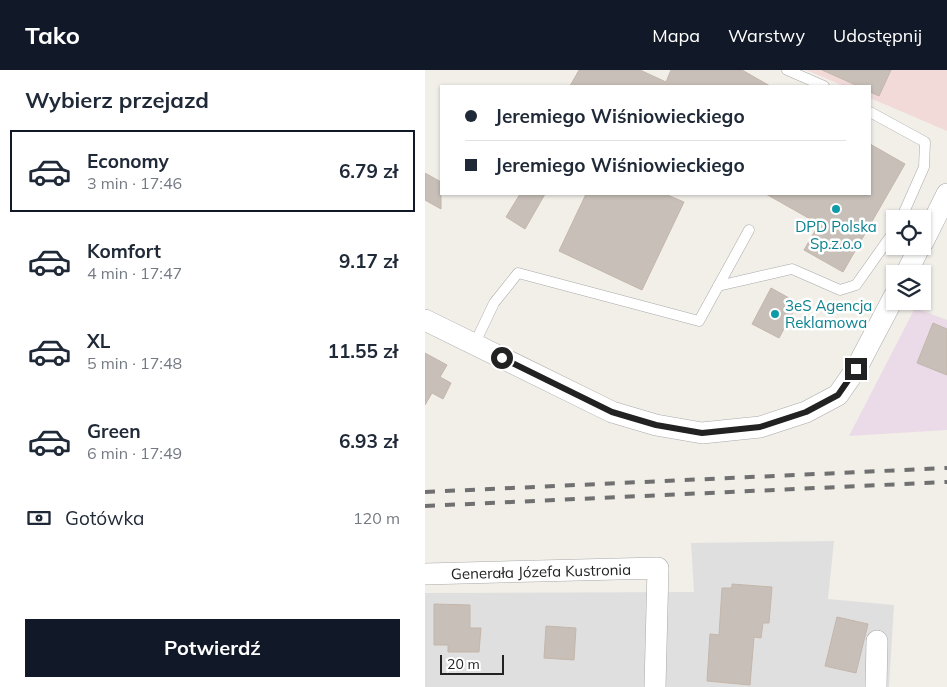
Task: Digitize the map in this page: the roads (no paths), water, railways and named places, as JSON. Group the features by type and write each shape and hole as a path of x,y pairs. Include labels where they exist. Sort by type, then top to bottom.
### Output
{"street":[{"path":"931,224 947,194"},
{"path":"425,320 612,412 656,425 702,433 760,427 806,412 838,395 856,369 887,310"},
{"name":"Generała Józefa Kustronia","path":"425,574 657,568 655,687"},
{"path":"876,687 877,641"}],"lane":[{"path":"787,70 821,85"},
{"path":"871,113 925,142 925,167 905,210"},
{"path":"475,343 494,303 518,273 699,321 749,230"},
{"path":"718,286 792,269 840,290 856,286 886,243"}],"railway":[{"path":"425,492 947,468"},
{"path":"425,506 947,482"}],"place":[{"name":"DPD Polska Sp.z.o.o","path":"836,209"},
{"name":"3eS Agencja Reklamowa","path":"775,314"}]}
